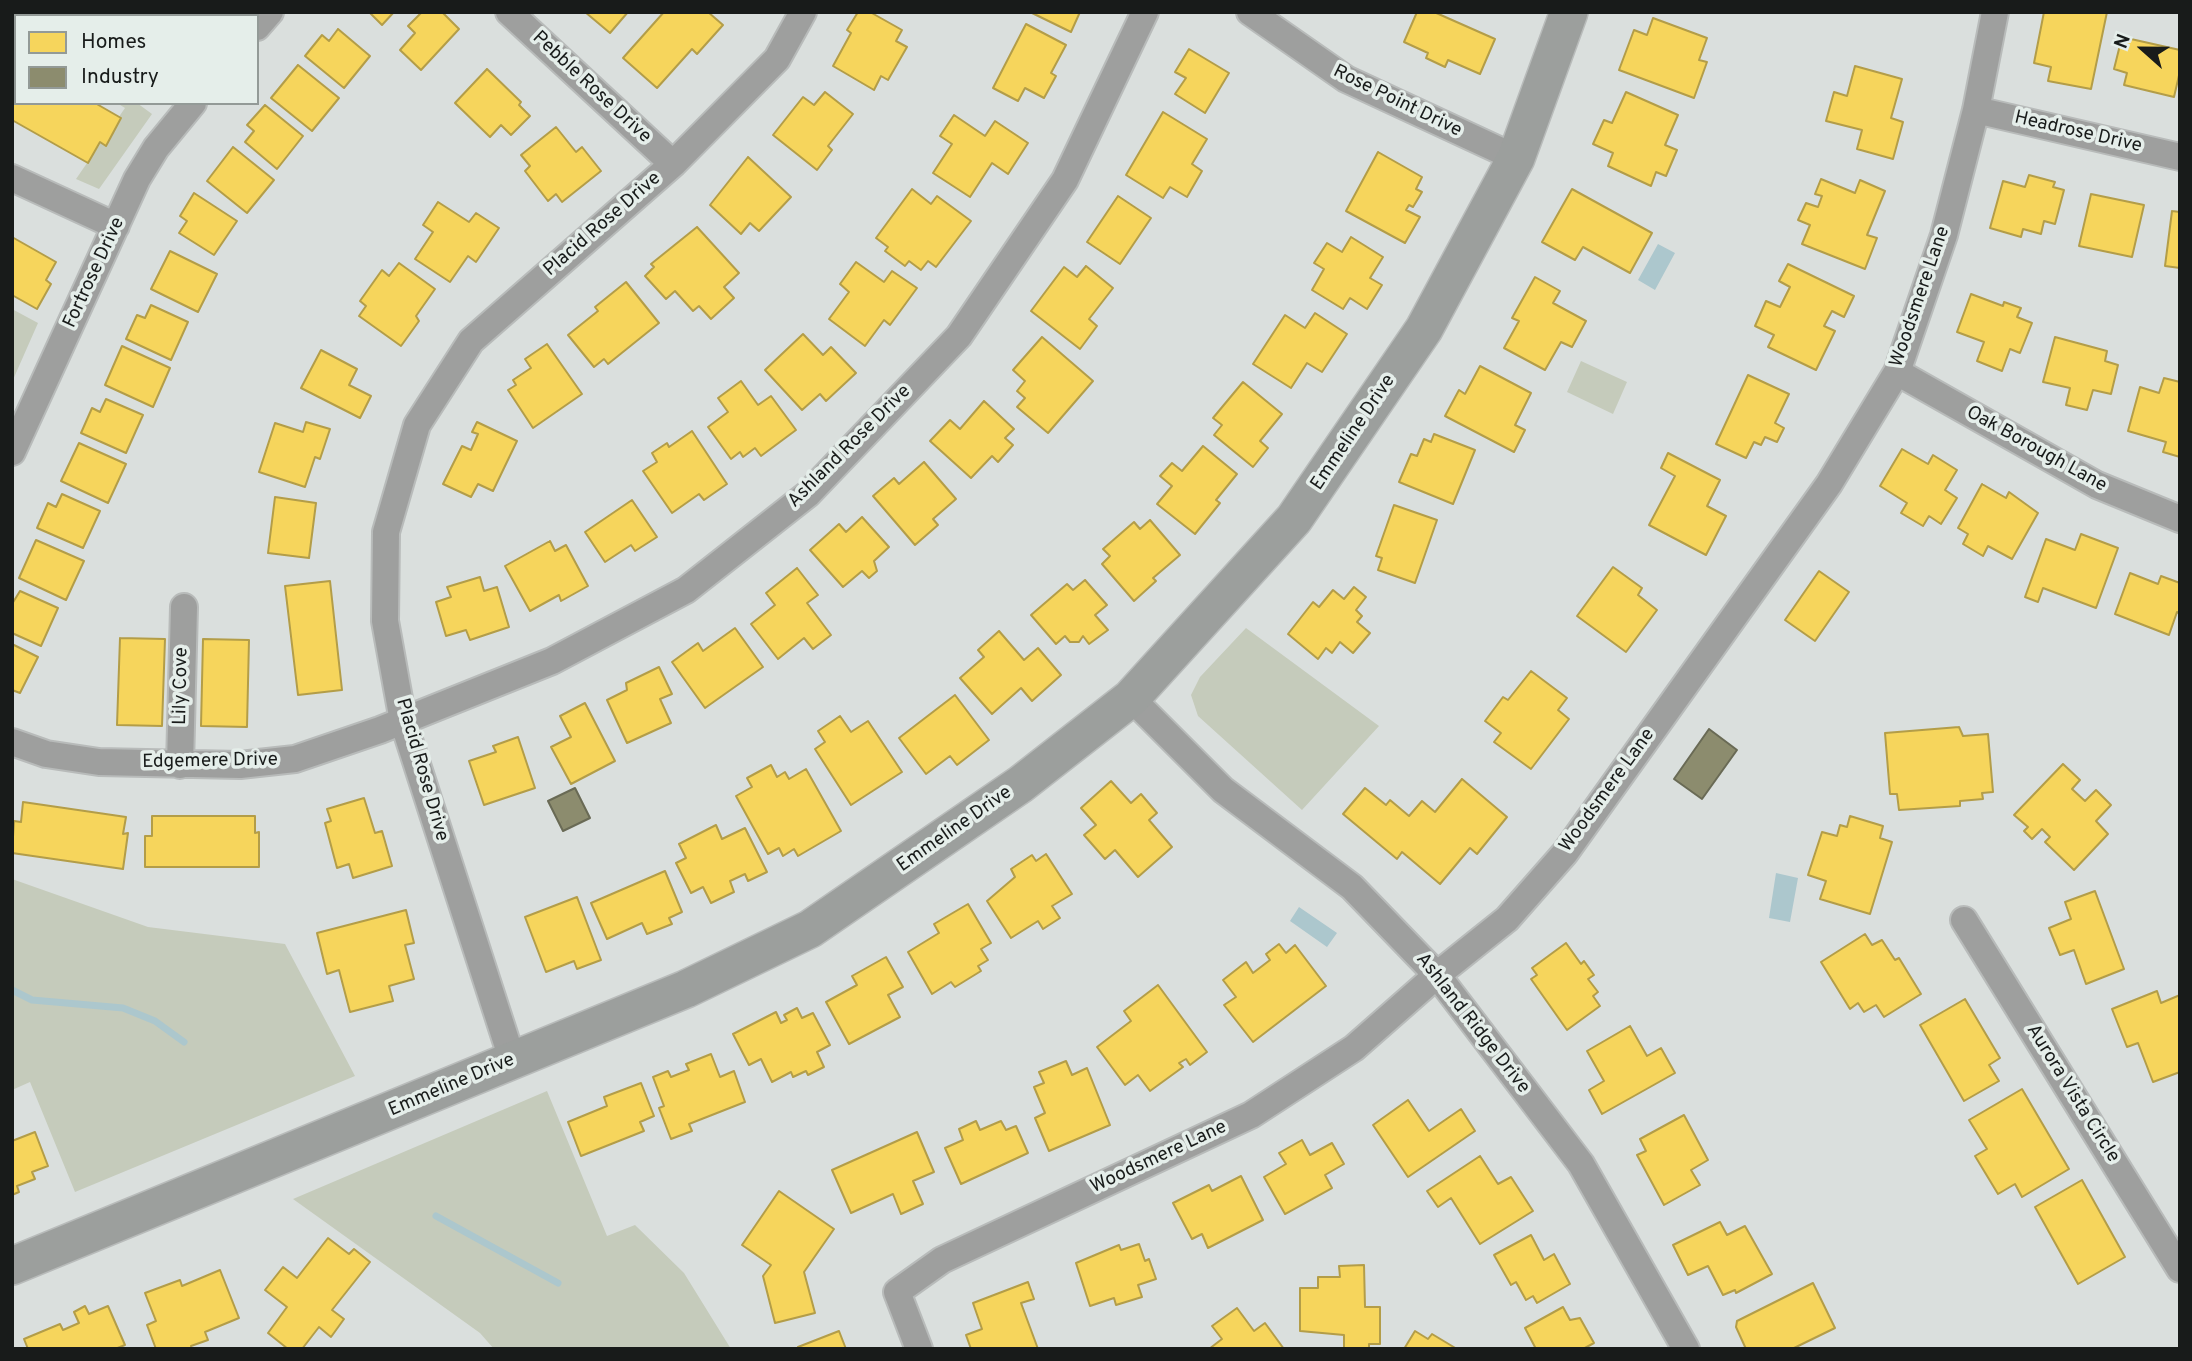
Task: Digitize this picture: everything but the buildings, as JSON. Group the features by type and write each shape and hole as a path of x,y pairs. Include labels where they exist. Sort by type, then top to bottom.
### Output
{"street":[{"name":"Pebble Rose Drive","path":"509,12 673,164"},
{"name":"Placid Rose Drive","path":"512,1059 403,721 385,621 386,532 417,425 471,341 673,164 777,59 803,12"},
{"name":"Ashland Rose Drive","path":"403,721 552,661 686,590 808,494 959,336 1065,180 1145,12"},
{"name":"Rose Point Drive","path":"1250,12 1346,79 1516,158"},
{"name":"Emmeline Drive","path":"12,1266 344,1132 512,1059 686,989 810,929 1021,784 1130,698 1294,519 1424,329 1516,158 1569,12"},
{"name":"Woodsmere Lane","path":"919,1349 897,1292 942,1261 1251,1115 1353,1048 1507,919 1565,853 1829,484 1897,372 1944,234 1976,110 1995,12"},
{"name":"Fortrose Drive","path":"12,452 147,162 191,105"},
{"name":"Headrose Drive","path":"1976,110 2180,156"},
{"path":"12,178 116,226"},
{"name":"Oak Borough Lane","path":"1897,372 2097,485 2180,519"},
{"name":"Lily Cove","path":"180,765 184,607"},
{"name":"Ashland Ridge Drive","path":"1130,698 1223,790 1352,887 1437,975 1581,1164 1686,1349"},
{"name":"Edgemere Drive","path":"12,742 72,759 180,765 258,765 313,755 403,721"},
{"name":"Aurora Vista Circle","path":"1964,920 2180,1269"}],"green space":[{"path":"120,105 140,105 152,114 99,189 76,179 125,108"},
{"path":"12,309 38,323 12,382"},
{"path":"1581,361 1627,382 1613,414 1567,392"},
{"path":"1246,628 1379,726 1302,810 1198,716 1191,695 1200,677"},
{"path":"12,879 148,927 285,944 355,1076 75,1192 30,1082 12,1090"},
{"path":"547,1091 607,1236 635,1225 684,1273 731,1349 494,1349 480,1333 293,1199"}],"water":[{"path":"1658,244 1675,253 1655,290 1638,280"},
{"path":"1776,873 1798,878 1790,922 1769,918"},
{"path":"1299,907 1337,933 1327,947 1290,921"}],"waterway":[{"path":"12,990 32,1000 123,1008 155,1021 184,1042"},
{"path":"436,1216 558,1283"}]}
